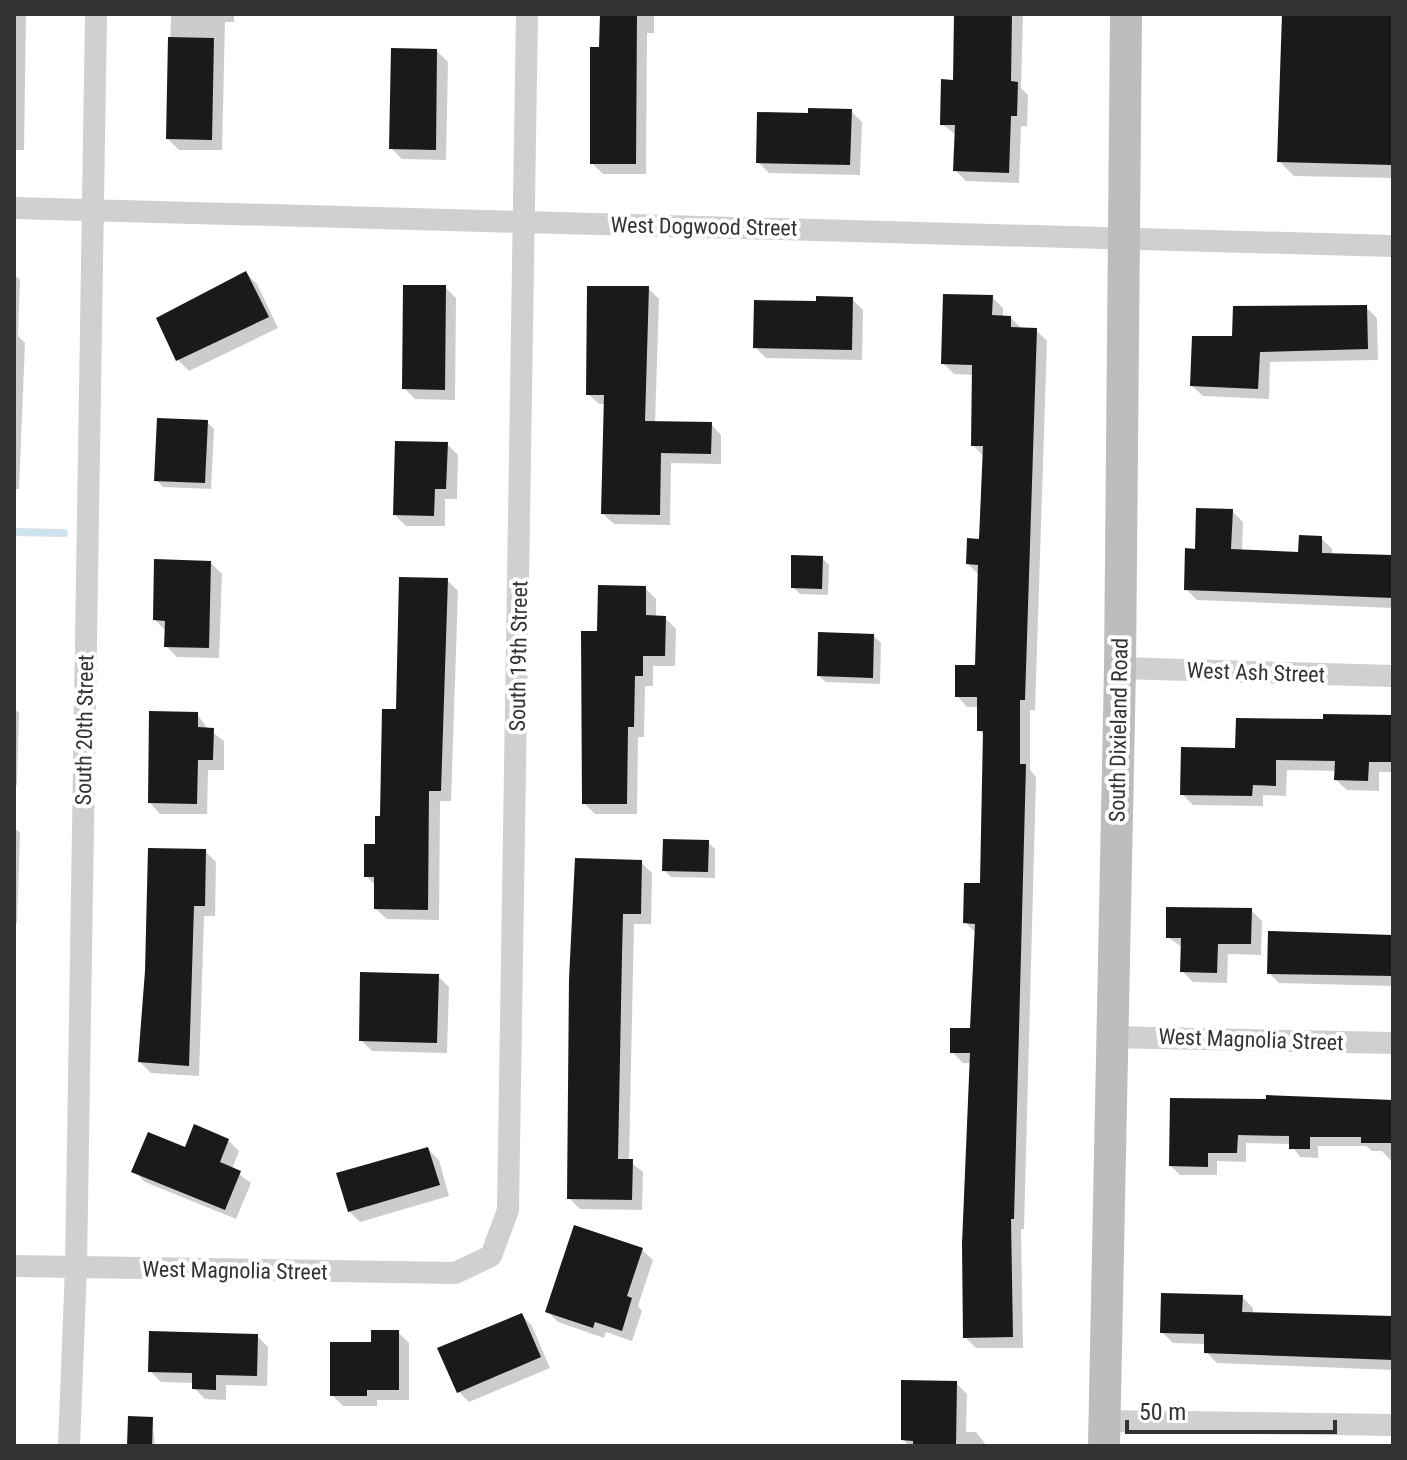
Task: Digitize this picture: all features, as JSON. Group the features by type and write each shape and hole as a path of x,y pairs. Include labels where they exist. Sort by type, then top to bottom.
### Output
{"main road":[{"name":"South Dixieland Road","path":"1105,1433 1110,1037 1120,668 1126,14"}],"street":[{"name":"South 20th Street","path":"69,1446 76,1267 96,14"},
{"name":"South 19th Street","path":"455,1273 491,1256 508,1210 527,222 527,14"},
{"name":"West Dogwood Street","path":"14,208 1393,246"},
{"name":"West Ash Street","path":"1120,668 1393,676"},
{"name":"West Magnolia Street","path":"1110,1037 1393,1043"},
{"name":"West Magnolia Street","path":"14,1266 455,1273"},
{"path":"1105,1433 1393,1425"}],"building":[{"path":"600,14 637,14 636,164 590,164 590,47 599,47"},
{"path":"954,14 1012,14 1011,81 1018,82 1017,116 1011,116 1009,173 953,171 955,125 940,125 941,79 953,80"},
{"path":"1282,14 1393,14 1393,165 1277,162"},
{"path":"168,37 214,38 212,140 166,139"},
{"path":"391,48 437,49 436,150 389,149"},
{"path":"808,108 852,109 850,165 756,163 757,112 808,113"},
{"path":"246,271 269,317 176,361 156,318"},
{"path":"403,285 446,285 445,390 402,389"},
{"path":"587,286 649,286 645,421 712,422 711,454 661,453 660,515 601,514 604,395 586,395"},
{"path":"943,294 993,295 992,315 1011,316 1011,327 1037,328 1025,700 1020,700 1020,764 1026,764 1014,1219 1011,1219 1013,1337 963,1338 962,1244 970,1053 950,1053 950,1028 970,1028 975,924 963,923 964,883 980,883 983,731 977,731 977,697 955,697 955,665 975,665 978,565 966,564 967,538 979,539 983,446 971,446 972,365 941,364"},
{"path":"816,296 853,297 852,350 753,348 754,300 816,301"},
{"path":"1367,305 1368,349 1260,352 1258,389 1190,386 1192,336 1232,336 1233,306"},
{"path":"157,418 208,420 205,483 154,481"},
{"path":"395,441 448,442 446,489 435,489 434,516 393,515"},
{"path":"1196,508 1233,509 1231,549 1298,552 1299,535 1322,536 1322,553 1393,555 1393,598 1184,590 1185,548 1195,549"},
{"path":"791,555 823,556 822,589 791,588"},
{"path":"154,559 211,561 209,648 164,647 165,621 153,620"},
{"path":"399,577 448,578 441,791 429,791 428,910 374,909 374,877 364,877 364,844 375,844 375,816 380,816 382,709 396,709"},
{"path":"598,585 646,586 646,615 666,616 665,656 643,656 643,676 635,676 634,727 628,727 627,804 582,804 581,631 597,631"},
{"path":"818,632 874,634 873,678 817,676"},
{"path":"149,711 198,712 198,727 214,728 213,760 198,760 197,804 148,803"},
{"path":"1323,714 1393,715 1393,762 1369,762 1368,781 1334,780 1335,761 1276,760 1276,786 1253,785 1252,796 1180,795 1181,747 1235,748 1236,718 1323,719"},
{"path":"663,839 709,840 708,872 662,871"},
{"path":"148,848 206,849 205,906 194,906 189,1066 138,1062 145,971"},
{"path":"575,858 642,860 641,914 623,914 618,1159 633,1159 632,1200 567,1199 569,979"},
{"path":"1166,907 1252,908 1251,944 1218,944 1217,973 1180,972 1181,938 1166,938"},
{"path":"1268,931 1393,935 1393,976 1267,974"},
{"path":"360,972 439,974 437,1043 359,1041"},
{"path":"1266,1095 1393,1100 1393,1143 1361,1143 1361,1137 1310,1137 1310,1149 1289,1149 1289,1136 1238,1135 1237,1153 1208,1153 1208,1167 1169,1166 1170,1098 1266,1099"},
{"path":"194,1124 229,1139 220,1162 241,1171 225,1210 131,1172 148,1132 185,1147"},
{"path":"428,1147 440,1185 348,1212 336,1173"},
{"path":"574,1225 643,1248 627,1296 632,1298 622,1331 595,1322 593,1328 545,1312"},
{"path":"1161,1293 1243,1295 1242,1312 1393,1316 1393,1360 1204,1353 1204,1334 1160,1333"},
{"path":"522,1313 541,1357 457,1393 437,1348"},
{"path":"371,1330 399,1330 399,1390 367,1390 367,1396 330,1396 330,1342 371,1342"},
{"path":"149,1331 258,1334 257,1376 216,1375 216,1390 192,1389 192,1373 148,1372"},
{"path":"901,1380 957,1381 956,1446 913,1446 913,1441 901,1440"},
{"path":"128,1416 153,1417 152,1446 127,1446"}],"waterway":[{"path":"14,532 64,533"}]}
